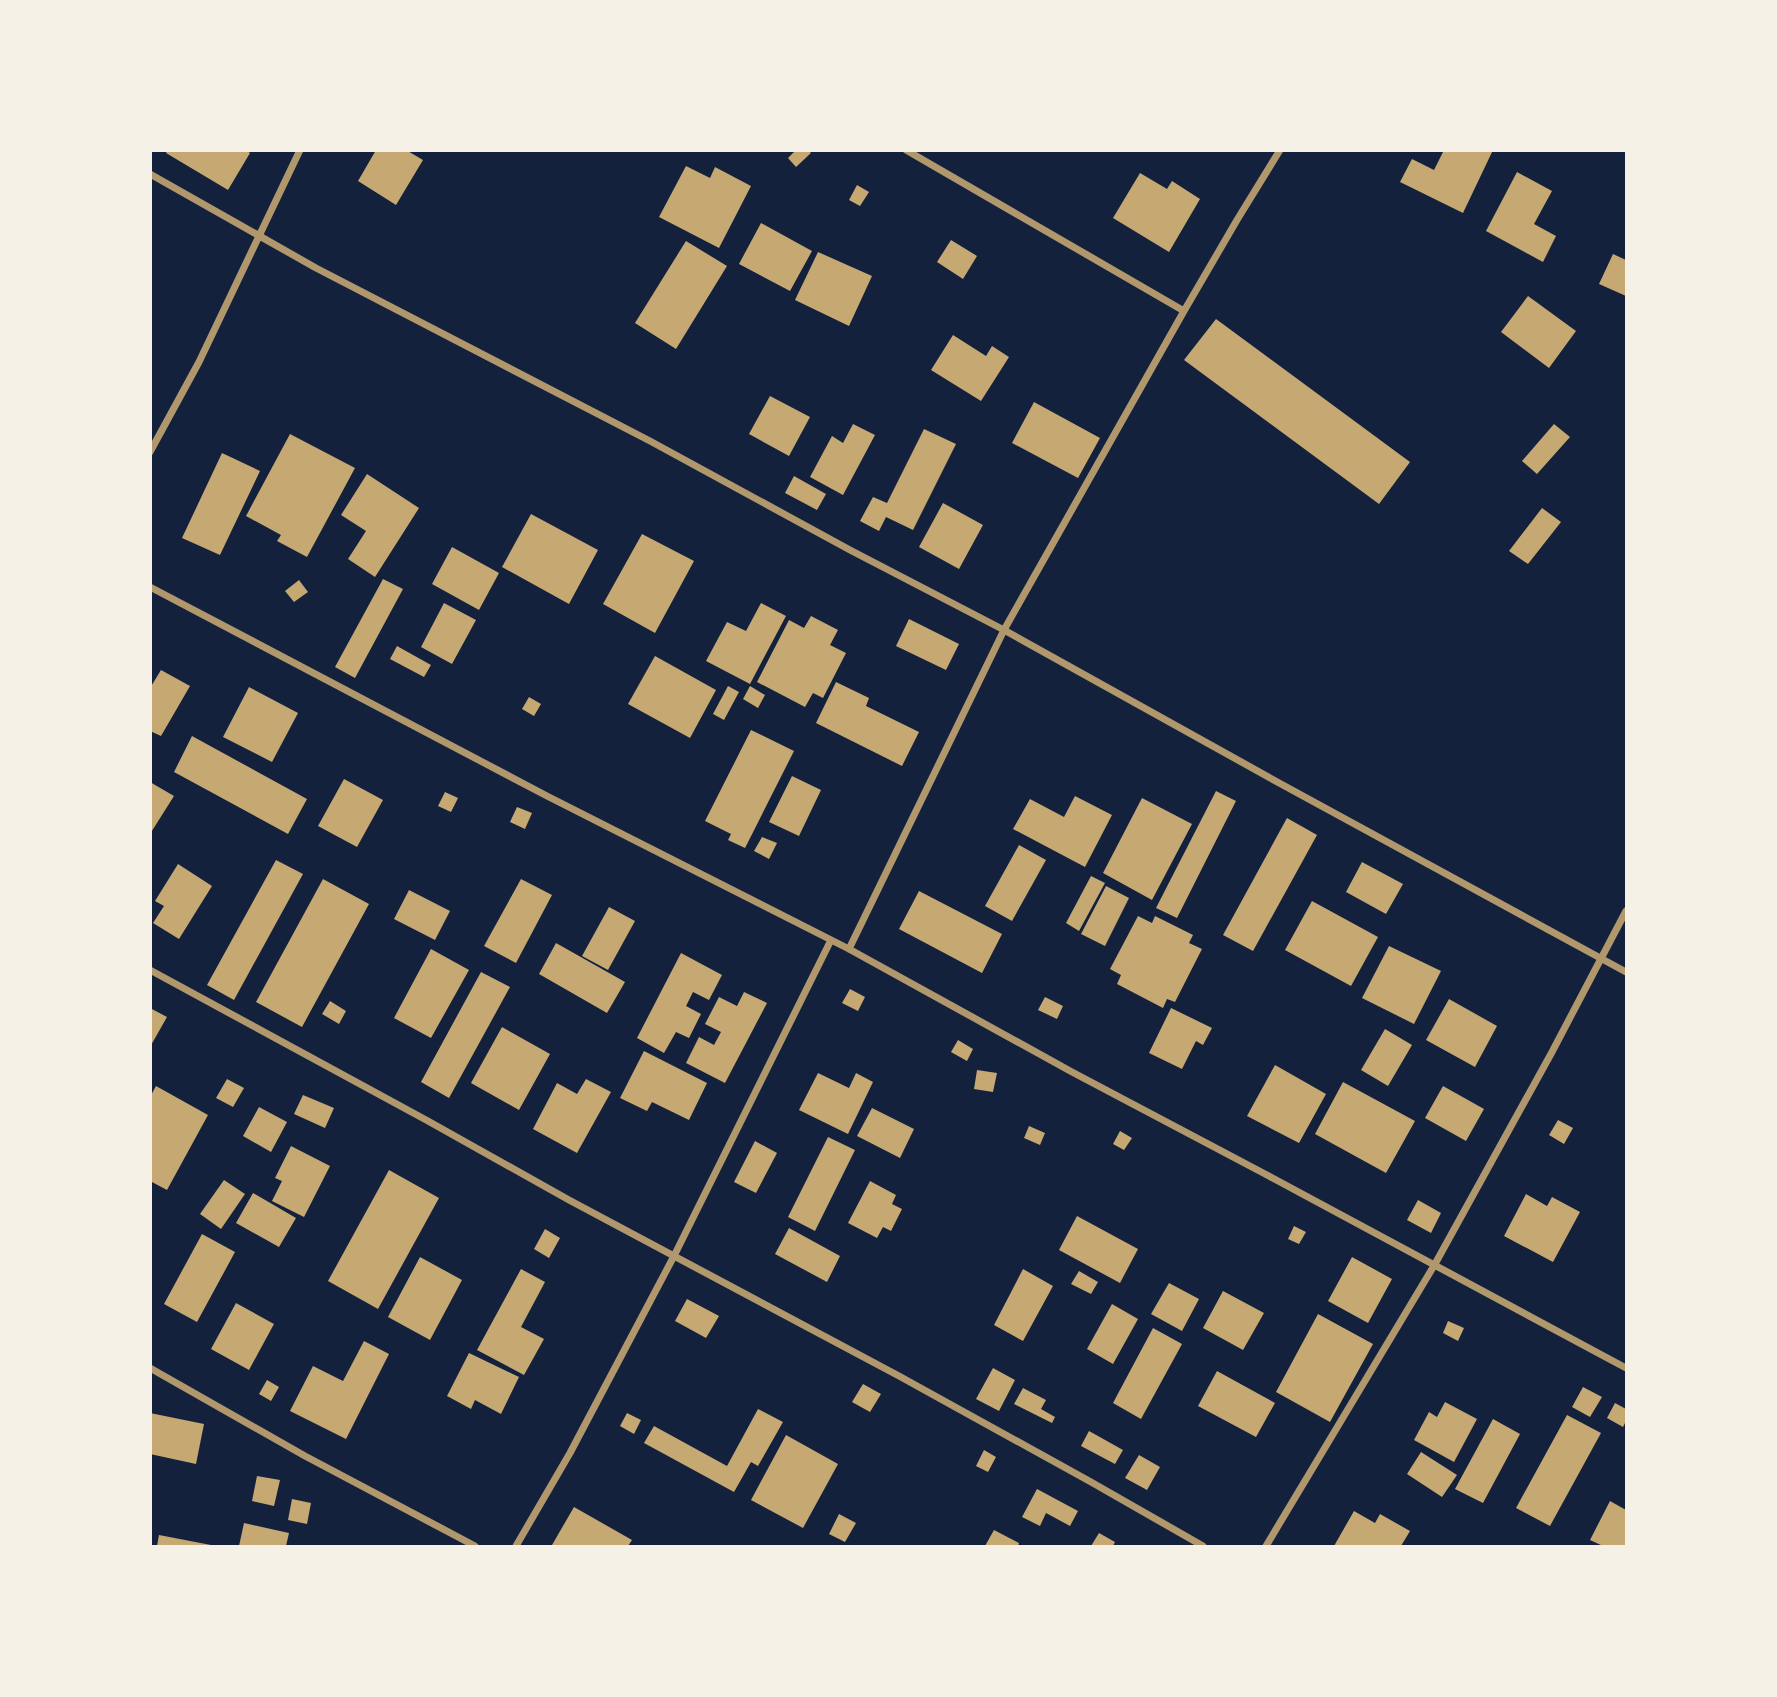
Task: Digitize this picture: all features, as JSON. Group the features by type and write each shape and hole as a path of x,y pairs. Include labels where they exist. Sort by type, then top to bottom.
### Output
{"street":[{"path":"150,452 199,362 300,150"},
{"path":"906,150 1184,311"},
{"path":"849,949 1004,630 1184,311 1280,150"},
{"path":"150,174 258,237 650,441 1004,630 1626,972"},
{"path":"150,587 547,796 849,949 1072,1072 1626,1367"},
{"path":"1266,1546 1435,1265 1626,911"},
{"path":"516,1546 570,1453 674,1256 831,940"},
{"path":"150,970 569,1200 899,1376 1203,1546"},
{"path":"150,1368 305,1456 475,1546"}],"building":[{"path":"168,150 246,150 250,153 228,190 166,153"},
{"path":"376,150 406,150 423,160 396,205 358,181"},
{"path":"796,150 808,150 811,153 796,167 788,158"},
{"path":"1444,150 1493,150 1463,213 1400,182 1412,159 1434,170"},
{"path":"686,166 710,178 715,167 751,186 719,248 659,217"},
{"path":"1517,172 1552,191 1534,224 1556,236 1543,262 1486,231"},
{"path":"1140,173 1167,189 1172,181 1200,199 1169,252 1113,218"},
{"path":"857,185 869,192 860,206 849,200"},
{"path":"761,223 812,251 790,291 739,264"},
{"path":"951,240 977,256 963,279 937,262"},
{"path":"686,241 727,266 676,349 635,323"},
{"path":"818,252 872,276 849,326 795,300"},
{"path":"1613,254 1626,260 1626,296 1599,284"},
{"path":"1528,296 1576,331 1549,368 1501,332"},
{"path":"1216,319 1410,462 1379,504 1184,360"},
{"path":"953,335 986,356 992,346 1009,357 981,401 931,370"},
{"path":"770,396 810,417 789,456 749,434"},
{"path":"1034,402 1100,438 1078,478 1012,443"},
{"path":"853,424 875,435 843,495 810,477 832,436 843,443"},
{"path":"1554,424 1570,437 1537,474 1522,461"},
{"path":"924,429 956,444 913,530 886,517 879,531 860,521 873,497 887,503"},
{"path":"290,434 355,468 307,557 277,541 281,535 246,516"},
{"path":"222,453 260,471 220,555 182,538"},
{"path":"367,474 419,508 375,577 348,559 366,531 341,515"},
{"path":"794,476 826,494 817,510 785,493"},
{"path":"943,503 983,525 959,569 919,547"},
{"path":"1542,508 1561,522 1528,564 1509,551"},
{"path":"531,514 598,550 569,604 502,567"},
{"path":"642,534 694,561 655,633 603,604"},
{"path":"452,547 499,573 479,610 432,584"},
{"path":"383,579 403,589 355,678 335,667"},
{"path":"299,580 308,592 294,602 285,591"},
{"path":"444,603 476,620 452,664 421,647"},
{"path":"761,603 786,616 750,684 706,661 727,622 746,631"},
{"path":"811,616 838,630 830,645 846,653 823,698 813,693 805,707 757,682 789,620 804,628"},
{"path":"909,619 959,644 946,670 896,646"},
{"path":"397,646 431,665 424,677 390,659"},
{"path":"655,656 716,690 690,738 628,704"},
{"path":"161,670 190,686 161,736 150,731 150,688"},
{"path":"836,682 869,698 866,706 919,732 902,766 816,723"},
{"path":"728,686 739,692 724,720 713,714"},
{"path":"750,686 765,695 758,708 743,699"},
{"path":"249,687 298,713 272,762 223,737"},
{"path":"529,697 541,704 534,716 522,709"},
{"path":"751,730 794,751 745,848 728,840 731,834 705,821"},
{"path":"192,736 307,799 288,834 174,772"},
{"path":"792,776 821,790 799,836 769,822"},
{"path":"344,779 383,800 357,847 318,826"},
{"path":"150,782 174,796 150,834"},
{"path":"1216,791 1236,801 1177,918 1156,908"},
{"path":"445,792 458,798 451,812 438,806"},
{"path":"1075,796 1112,815 1085,867 1013,829 1030,799 1064,817"},
{"path":"1142,798 1192,824 1152,900 1103,873"},
{"path":"517,807 532,813 525,829 510,822"},
{"path":"1287,818 1317,835 1253,951 1223,935"},
{"path":"762,837 777,843 769,859 754,851"},
{"path":"1019,845 1046,860 1012,921 985,906"},
{"path":"276,860 303,874 234,1000 207,985"},
{"path":"1362,862 1403,884 1386,914 1346,892"},
{"path":"178,864 212,886 179,939 153,923 164,906 155,901"},
{"path":"1091,876 1105,883 1079,931 1066,923"},
{"path":"323,879 369,904 302,1027 256,1002"},
{"path":"521,879 552,895 516,963 484,946"},
{"path":"1106,886 1129,898 1105,946 1081,934"},
{"path":"409,890 450,911 435,940 394,919"},
{"path":"919,891 1002,934 982,973 899,929"},
{"path":"1312,901 1378,937 1351,986 1285,950"},
{"path":"609,907 635,921 608,970 582,956"},
{"path":"1138,916 1152,923 1155,916 1193,935 1189,943 1202,949 1175,1002 1167,999 1163,1008 1117,984 1121,975 1110,969"},
{"path":"556,943 625,982 607,1013 539,974"},
{"path":"1389,946 1441,971 1414,1024 1362,998"},
{"path":"431,949 469,970 431,1038 394,1018"},
{"path":"681,953 722,975 709,1000 693,992 686,1006 701,1014 689,1038 676,1032 664,1053 637,1038"},
{"path":"481,972 510,987 449,1098 421,1082"},
{"path":"850,989 865,997 858,1011 842,1003"},
{"path":"744,992 767,1003 725,1083 686,1063 699,1037 714,1045 721,1032 705,1024 719,997 737,1006"},
{"path":"1045,997 1063,1006 1057,1019 1038,1010"},
{"path":"1449,999 1497,1026 1475,1067 1426,1040"},
{"path":"330,1001 346,1011 339,1024 322,1014"},
{"path":"150,1008 167,1017 150,1047"},
{"path":"1171,1008 1212,1028 1203,1045 1196,1041 1182,1069 1149,1053"},
{"path":"502,1027 550,1054 519,1110 471,1083"},
{"path":"1385,1029 1412,1045 1388,1086 1361,1070"},
{"path":"958,1040 973,1049 967,1061 951,1052"},
{"path":"644,1051 707,1083 689,1120 652,1102 647,1111 620,1098"},
{"path":"1275,1065 1326,1094 1299,1143 1247,1116"},
{"path":"977,1070 997,1073 993,1092 974,1089"},
{"path":"818,1073 849,1088 856,1073 873,1082 848,1134 799,1110"},
{"path":"227,1079 244,1088 233,1107 216,1098"},
{"path":"586,1079 611,1092 577,1153 533,1129 557,1083 577,1094"},
{"path":"1343,1082 1415,1121 1386,1173 1315,1134"},
{"path":"156,1086 208,1115 167,1190 150,1181 150,1097"},
{"path":"1443,1086 1484,1109 1466,1141 1425,1118"},
{"path":"303,1095 334,1108 325,1128 294,1114"},
{"path":"259,1107 287,1122 271,1152 243,1136"},
{"path":"872,1108 914,1129 900,1158 857,1136"},
{"path":"1558,1120 1573,1128 1564,1144 1549,1135"},
{"path":"1029,1126 1045,1133 1040,1145 1024,1138"},
{"path":"1120,1131 1132,1138 1124,1150 1113,1144"},
{"path":"828,1137 855,1150 815,1231 788,1217"},
{"path":"755,1141 777,1153 756,1193 734,1182"},
{"path":"291,1146 330,1166 304,1217 272,1201 282,1181 275,1178"},
{"path":"389,1170 439,1198 378,1309 328,1281"},
{"path":"224,1180 245,1194 221,1229 200,1214"},
{"path":"870,1181 896,1195 892,1204 902,1209 891,1231 883,1227 877,1238 848,1223"},
{"path":"253,1193 296,1218 279,1247 236,1223"},
{"path":"1526,1194 1547,1206 1552,1197 1580,1212 1553,1262 1504,1236"},
{"path":"1418,1200 1441,1213 1431,1233 1407,1220"},
{"path":"1077,1216 1138,1249 1120,1283 1059,1250"},
{"path":"1294,1226 1306,1232 1299,1244 1288,1239"},
{"path":"789,1228 840,1256 827,1282 775,1254"},
{"path":"545,1229 560,1238 549,1258 534,1249"},
{"path":"202,1234 235,1252 197,1322 164,1304"},
{"path":"420,1257 462,1280 430,1340 388,1317"},
{"path":"1352,1257 1392,1279 1368,1323 1328,1301"},
{"path":"521,1269 545,1282 521,1327 544,1339 524,1375 477,1350"},
{"path":"1023,1269 1053,1286 1023,1341 994,1325"},
{"path":"1079,1271 1098,1282 1091,1294 1071,1284"},
{"path":"1169,1283 1199,1299 1182,1331 1151,1314"},
{"path":"1223,1291 1264,1313 1243,1350 1203,1328"},
{"path":"687,1299 719,1316 706,1338 675,1321"},
{"path":"236,1303 274,1324 249,1370 211,1349"},
{"path":"1112,1304 1138,1319 1113,1364 1087,1349"},
{"path":"1318,1314 1373,1344 1330,1422 1276,1392"},
{"path":"1448,1321 1464,1328 1458,1341 1443,1333"},
{"path":"1153,1328 1182,1344 1141,1419 1113,1403"},
{"path":"364,1341 389,1354 346,1439 290,1411 313,1366 343,1381"},
{"path":"469,1353 519,1377 501,1414 475,1400 471,1409 447,1396"},
{"path":"993,1368 1015,1380 999,1411 976,1399"},
{"path":"1217,1371 1275,1403 1256,1437 1198,1406"},
{"path":"267,1380 279,1387 271,1401 259,1394"},
{"path":"863,1384 881,1394 870,1412 852,1402"},
{"path":"1583,1387 1602,1397 1590,1417 1572,1407"},
{"path":"1023,1388 1046,1400 1041,1409 1055,1417 1052,1423 1014,1404"},
{"path":"1445,1402 1477,1419 1454,1462 1414,1440 1429,1412 1437,1417"},
{"path":"1615,1403 1626,1409 1623,1427 1607,1418"},
{"path":"758,1409 783,1422 758,1466 751,1462 734,1492 644,1443 654,1426 727,1466"},
{"path":"150,1413 204,1424 196,1464 150,1454"},
{"path":"627,1413 641,1420 634,1434 620,1426"},
{"path":"1567,1415 1601,1433 1550,1526 1516,1508"},
{"path":"1493,1419 1520,1434 1483,1503 1455,1489"},
{"path":"1089,1431 1123,1450 1115,1464 1081,1446"},
{"path":"786,1435 838,1464 803,1528 751,1500"},
{"path":"984,1450 996,1457 988,1472 976,1466"},
{"path":"1421,1452 1457,1475 1442,1497 1407,1474"},
{"path":"1139,1455 1160,1467 1147,1490 1125,1478"},
{"path":"257,1476 280,1480 274,1506 252,1501"},
{"path":"1037,1489 1078,1511 1070,1526 1046,1513 1040,1526 1022,1517"},
{"path":"292,1499 311,1503 307,1524 288,1520"},
{"path":"1610,1501 1626,1510 1626,1546 1603,1546 1590,1540"},
{"path":"574,1507 632,1540 628,1546 552,1545"},
{"path":"1354,1511 1375,1523 1380,1514 1410,1531 1401,1546 1334,1546"},
{"path":"839,1514 856,1523 845,1542 829,1534"},
{"path":"244,1523 289,1533 286,1546 239,1546"},
{"path":"994,1530 1019,1543 1018,1546 985,1546"},
{"path":"1099,1533 1115,1542 1113,1546 1091,1546"},
{"path":"159,1535 211,1545 211,1546 157,1546"}]}
